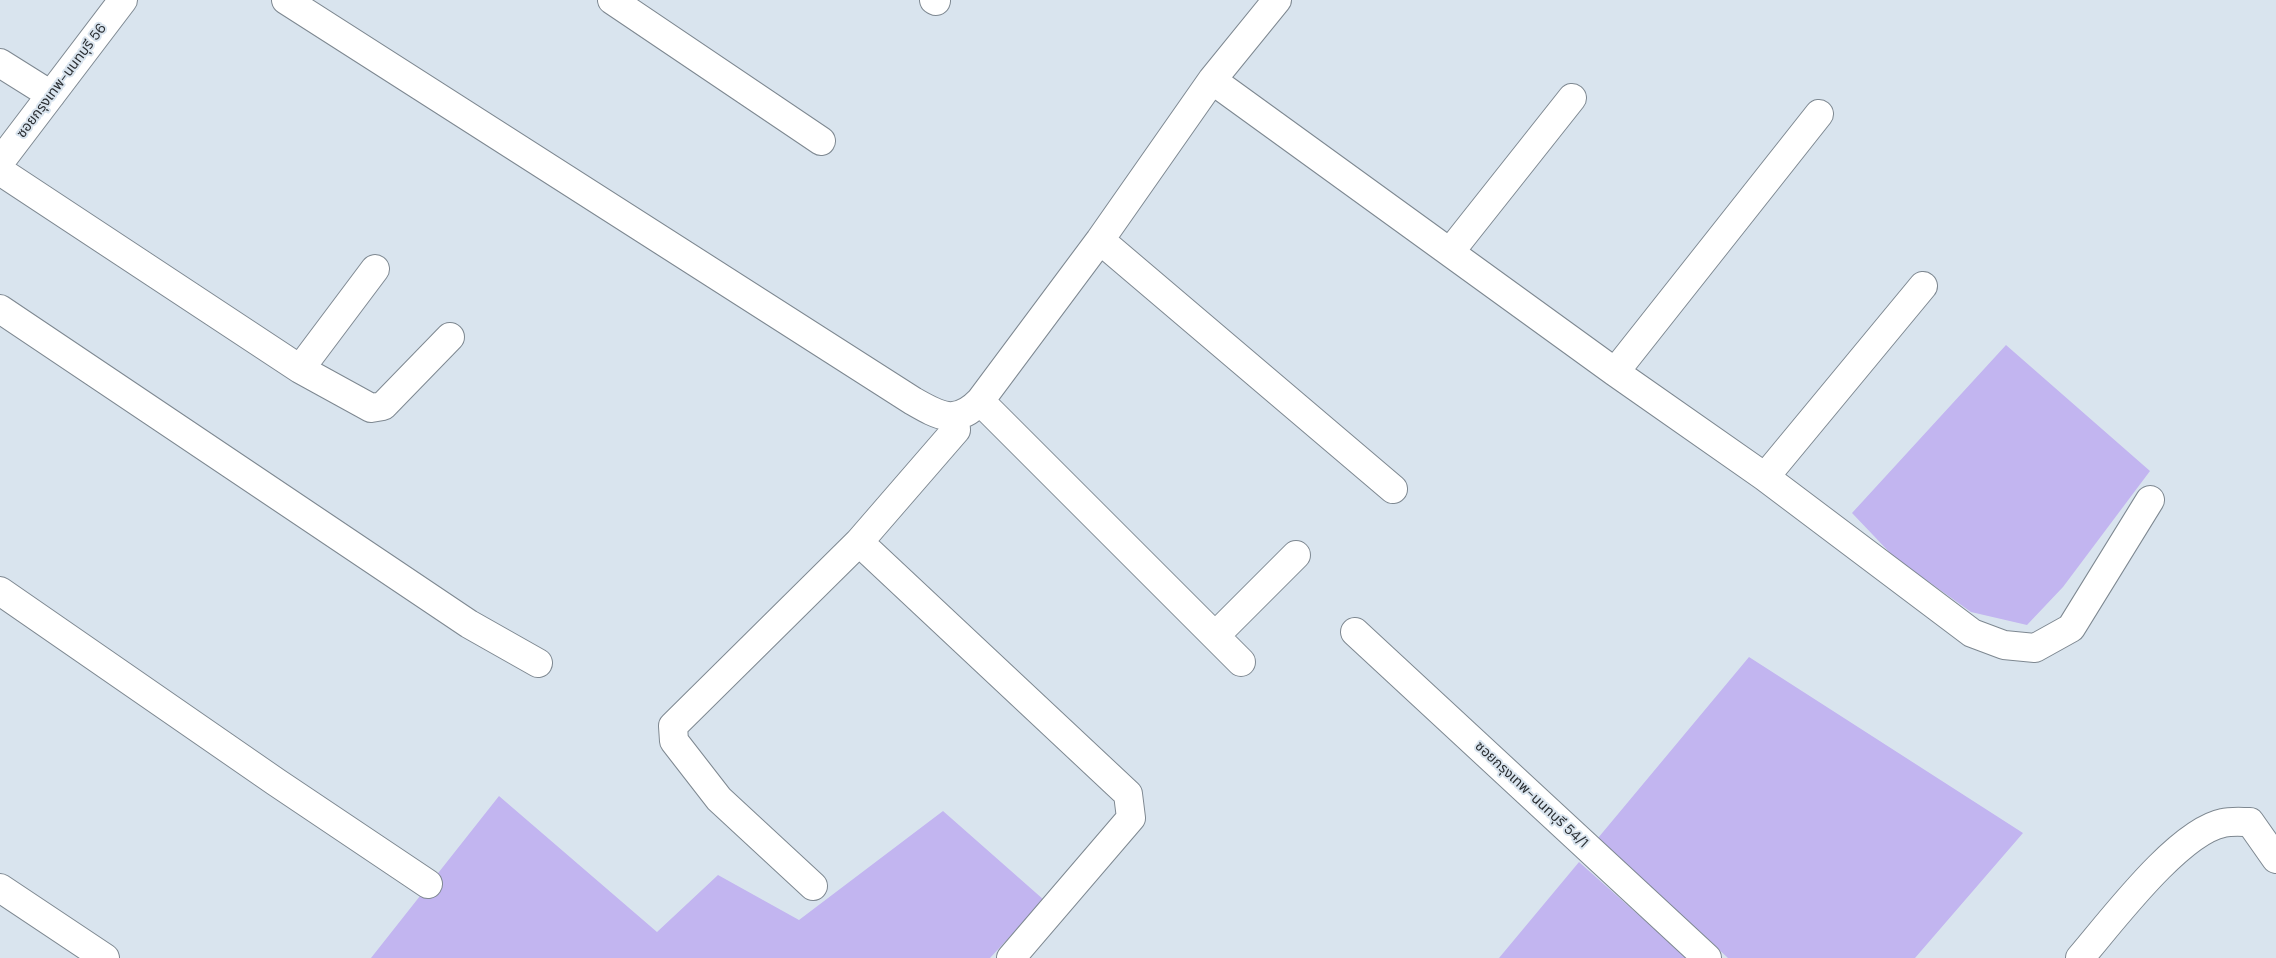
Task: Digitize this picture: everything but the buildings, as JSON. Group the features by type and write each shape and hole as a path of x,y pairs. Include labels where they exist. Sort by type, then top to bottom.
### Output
{"street":[{"name":"ซอยกรุงเทพ-นนทบุรี 56","path":"0,162 123,0"},
{"path":"286,0 913,401 936,414 950,417 962,415 980,401 1100,240 1212,80 1277,0"},
{"path":"612,0 821,140"},
{"path":"0,63 50,95"},
{"path":"1212,80 1615,372 1765,477 1972,633 2004,644 2035,648 2071,628 2150,500"},
{"path":"1450,252 1572,98"},
{"path":"1615,372 1819,114"},
{"path":"0,171 300,369 371,408 383,406 450,336"},
{"path":"1100,240 1393,489"},
{"path":"300,369 374,269"},
{"path":"1765,477 1923,286"},
{"path":"0,309 469,624 538,663"},
{"path":"980,401 1241,662"},
{"path":"813,886 719,799 674,741 673,726 860,542 956,430 956,416"},
{"path":"860,542 1128,794 1131,818 1011,958"},
{"path":"1215,636 1296,555"},
{"path":"0,591 276,782 428,884"},
{"name":"ซอยกรุงเทพ-นนทบุรี 54/1","path":"1354,632 1707,958"},
{"path":"2080,958 2162,863 2196,834 2223,822 2250,822 2276,860"},
{"path":"0,888 105,958"}],"shaded area":[{"path":"2006,345 2150,471 2063,587 2027,625 1971,612 1894,557 1852,513"},
{"path":"1749,657 2023,833 1915,958 1728,958 1598,838"},
{"path":"499,796 657,932 718,875 799,920 943,811 1044,900 990,958 371,958"},
{"path":"1579,862 1687,958 1499,958"}]}
